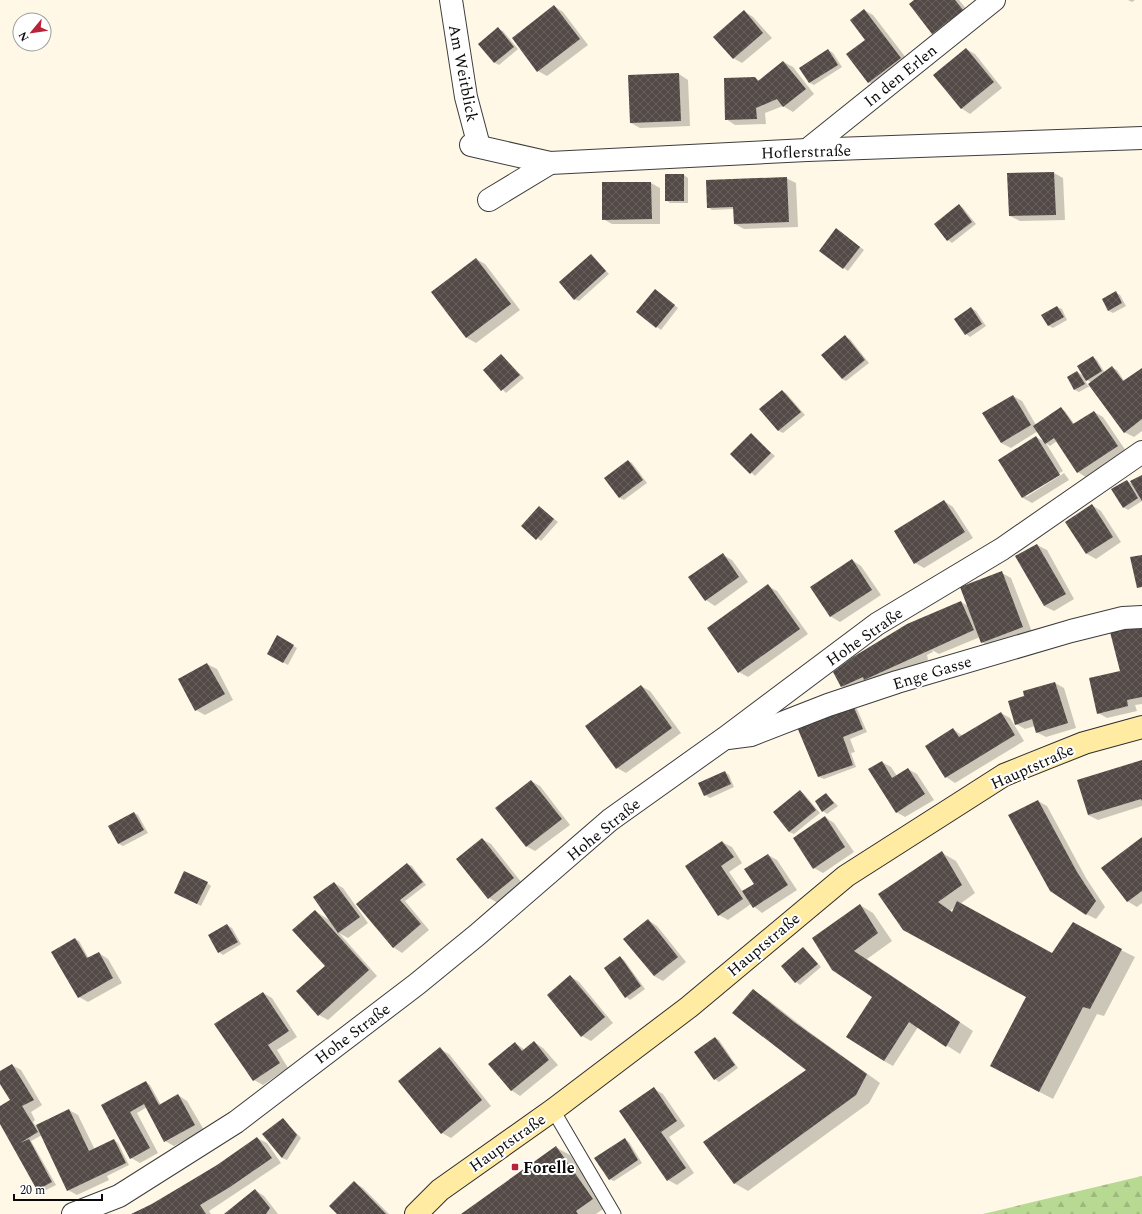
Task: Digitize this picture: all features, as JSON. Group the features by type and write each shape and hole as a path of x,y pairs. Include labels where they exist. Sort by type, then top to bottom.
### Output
{"street":[{"name":"Am Weitblick","path":"451,0 475,146"},
{"name":"In den Erlen","path":"807,150 994,0"},
{"name":"Hoflerstraße","path":"475,146 550,163 807,150 1142,138"},
{"path":"489,200 550,163"},
{"name":"Hohe Straße","path":"73,1214 119,1196 236,1122 423,979 610,820 725,738 876,624 1002,549 1142,452"},
{"name":"Enge Gasse","path":"725,738 751,735 828,705 897,682 1071,631 1122,618 1142,617"},
{"name":"Hauptstraße","path":"416,1214 440,1190 553,1110 689,1007 846,876 1004,776 1084,743 1142,727"}],"lane":[{"path":"553,1110 614,1214"}],"green space":[{"path":"1142,1176 1142,1214 983,1214"}],"building":[{"path":"914,0 955,0 963,10 932,34 909,4"},
{"path":"554,5 580,39 537,72 512,38"},
{"path":"864,9 901,58 868,83 846,54 865,40 850,20"},
{"path":"744,10 763,33 733,59 713,37"},
{"path":"498,27 514,47 494,63 478,44"},
{"path":"966,48 994,82 961,109 933,75"},
{"path":"828,49 838,65 809,83 799,68"},
{"path":"783,61 806,89 783,107 777,99 756,108 757,119 725,120 724,78 755,77 758,81"},
{"path":"679,73 681,121 630,123 628,75"},
{"path":"1054,172 1056,215 1009,216 1007,173"},
{"path":"665,174 684,174 684,201 665,201"},
{"path":"787,177 789,222 734,224 733,207 707,208 706,180"},
{"path":"602,182 651,182 652,219 602,220"},
{"path":"959,204 972,222 947,241 934,224"},
{"path":"836,228 860,247 843,269 819,251"},
{"path":"591,254 606,271 574,300 559,282"},
{"path":"476,258 511,304 466,338 431,292"},
{"path":"655,289 675,305 656,328 636,312"},
{"path":"1116,291 1122,303 1108,311 1102,299"},
{"path":"1057,306 1064,317 1048,326 1041,315"},
{"path":"971,307 982,324 965,335 954,319"},
{"path":"845,335 865,360 842,379 821,355"},
{"path":"501,354 520,375 501,391 483,370"},
{"path":"1093,356 1102,371 1086,381 1077,366"},
{"path":"1112,366 1123,381 1142,368 1142,419 1124,433 1088,384"},
{"path":"1077,371 1085,384 1074,390 1067,377"},
{"path":"782,390 801,412 778,431 759,409"},
{"path":"1013,395 1031,425 1001,443 982,413"},
{"path":"1061,407 1073,424 1094,411 1118,446 1077,473 1054,438 1045,444 1033,426"},
{"path":"751,433 771,453 750,474 730,454"},
{"path":"1036,436 1060,475 1022,498 998,460"},
{"path":"628,460 643,480 619,498 604,478"},
{"path":"1142,475 1142,501 1130,481"},
{"path":"1127,480 1138,498 1123,508 1111,489"},
{"path":"944,500 965,532 914,564 894,531"},
{"path":"1092,504 1113,537 1086,554 1065,522"},
{"path":"539,506 554,519 536,540 521,526"},
{"path":"1037,544 1066,594 1044,606 1015,556"},
{"path":"723,553 739,577 705,601 688,577"},
{"path":"1142,555 1142,587 1137,588 1130,557"},
{"path":"852,559 872,590 830,617 810,587"},
{"path":"1002,571 1023,627 981,643 960,587"},
{"path":"768,584 800,629 738,673 707,628"},
{"path":"961,601 974,630 864,680 863,677 841,687 833,672 853,657 907,624"},
{"path":"1142,626 1142,697 1127,700 1128,706 1097,714 1089,678 1120,671 1110,632"},
{"path":"277,635 294,645 283,663 267,654"},
{"path":"207,663 225,694 195,711 178,679"},
{"path":"1055,682 1068,723 1036,733 1032,719 1015,725 1008,701 1024,696 1023,691"},
{"path":"641,685 672,728 616,769 585,726"},
{"path":"853,705 863,729 843,737 853,765 818,777 797,727"},
{"path":"1001,712 1015,735 945,778 925,746 953,728 959,737"},
{"path":"1142,760 1142,801 1141,799 1088,815 1077,780"},
{"path":"882,761 892,778 908,768 925,794 896,813 868,769"},
{"path":"725,771 731,784 704,796 698,783"},
{"path":"531,780 562,819 526,847 495,808"},
{"path":"800,790 816,810 789,832 773,812"},
{"path":"826,793 834,803 822,812 815,801"},
{"path":"1038,800 1077,872 1096,901 1086,915 1050,891 1008,815"},
{"path":"134,812 144,830 118,844 108,826"},
{"path":"825,816 845,847 813,869 793,838"},
{"path":"1142,837 1142,891 1127,902 1101,868"},
{"path":"482,838 514,878 488,899 456,859"},
{"path":"722,841 734,857 721,866 743,899 718,916 685,866"},
{"path":"942,851 962,885 938,902 952,912 957,901 1052,953 1073,922 1122,949 1090,1009 1083,1007 1039,1092 990,1066 1026,997 903,930 878,894"},
{"path":"768,854 788,885 753,908 742,891 754,884 744,869"},
{"path":"407,863 423,882 400,900 421,924 393,948 356,904"},
{"path":"184,871 208,882 197,904 174,893"},
{"path":"334,882 360,917 338,933 313,897"},
{"path":"860,904 878,933 854,951 960,1022 946,1047 909,1022 884,1061 846,1037 872,997 832,970 812,938"},
{"path":"315,910 369,970 318,1016 296,991 325,966 292,930"},
{"path":"648,919 678,957 654,976 623,939"},
{"path":"227,924 238,942 218,953 208,935"},
{"path":"75,938 87,958 99,952 113,978 78,998 51,952"},
{"path":"803,947 818,964 795,983 781,966"},
{"path":"620,956 641,986 625,998 604,968"},
{"path":"570,975 605,1017 581,1037 547,995"},
{"path":"753,989 794,1022 867,1074 856,1095 734,1184 703,1142 806,1070 732,1013"},
{"path":"263,992 289,1031 268,1045 280,1063 253,1081 214,1024"},
{"path":"715,1037 735,1065 714,1080 694,1052"},
{"path":"534,1041 549,1060 511,1091 488,1064 515,1042 522,1051"},
{"path":"440,1047 482,1100 441,1134 398,1081"},
{"path":"12,1064 34,1100 22,1106 38,1132 20,1143 29,1139 52,1182 37,1190 0,1124 0,1106 10,1100 0,1084 0,1071"},
{"path":"146,1081 159,1105 178,1094 195,1125 164,1142 144,1104 130,1112 150,1148 130,1159 101,1105"},
{"path":"654,1087 677,1121 661,1132 686,1168 667,1181 619,1111"},
{"path":"69,1109 89,1151 114,1139 126,1163 67,1191 36,1125"},
{"path":"283,1118 297,1135 282,1158 262,1134"},
{"path":"257,1137 272,1158 230,1187 200,1205 206,1214 131,1214 152,1204 217,1165"},
{"path":"625,1138 638,1160 609,1180 594,1158"},
{"path":"556,1146 593,1199 576,1211 578,1214 461,1214"},
{"path":"354,1181 386,1214 337,1214 329,1206"},
{"path":"255,1189 270,1208 266,1214 224,1214"}],"place":[{"name":"Forelle","path":"515,1167"}]}
